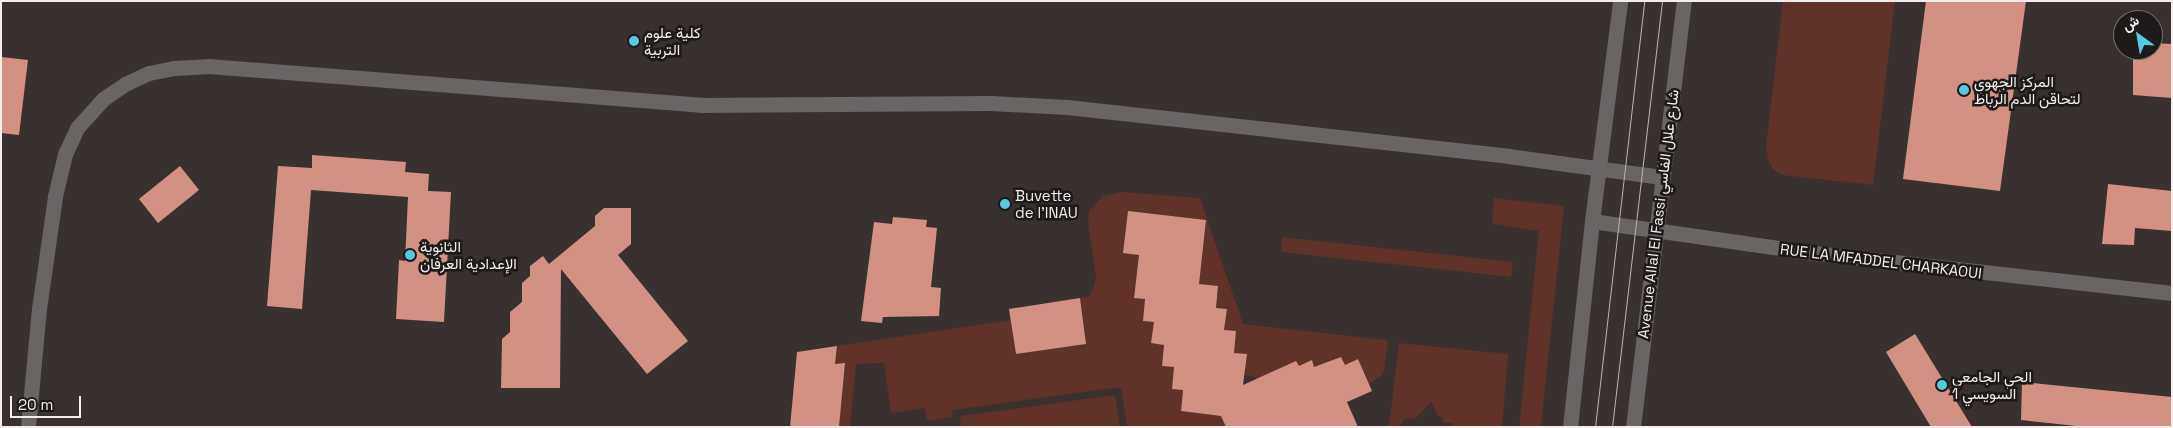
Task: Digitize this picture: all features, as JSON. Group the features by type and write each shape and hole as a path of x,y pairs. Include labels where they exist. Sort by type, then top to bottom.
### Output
{"street":[{"path":"1570,427 1592,221 1620,1"},
{"name":"Avenue Allal El Fassi شارع علال الفاسي","path":"1633,427 1684,1"},
{"path":"28,427 39,309 55,196 65,154 77,128 103,99 125,84 149,72 174,68 208,66 700,105 973,103 1067,107 1662,176"},
{"name":"RUE LA MFADDEL CHARKAOUI","path":"1592,221 1656,232 1806,252 2172,293"}],"shaded area":[{"path":"1783,1 1895,1 1873,185 1782,175 1773,169 1768,159 1766,147"},
{"path":"1121,192 1200,198 1243,324 1386,340 1388,343 1384,370 1381,376 1369,384 1358,359 1345,365 1341,357 1314,367 1311,361 1253,398 1256,377 1244,375 1246,354 1234,353 1236,332 1224,330 1227,309 1216,308 1218,286 1193,283 1201,262 1206,220 1128,211 1123,253 1139,255 1134,298 1145,299 1143,321 1154,322 1164,345 1162,366 1174,367 1172,389 1183,390 1181,411 1221,416 1226,427 1127,427 1121,387 952,410 953,417 927,421 925,408 891,413 884,363 856,364 850,427 839,427 845,363 835,364 837,346 1011,320 1016,354 1086,344 1080,298 1089,296 1096,277 1088,223 1089,211 1103,196"},
{"path":"1494,198 1564,206 1541,427 1519,427 1539,231 1492,224"},
{"path":"1282,237 1513,262 1511,277 1281,252"},
{"path":"1399,343 1508,354 1502,427 1453,427 1452,423 1444,423 1431,402 1415,419 1405,418 1399,427 1389,427"},
{"path":"1115,395 1120,427 961,427 960,416"}],"building":[{"name":"المركز الجهوي لتحاقن الدم الرباط","path":"1926,1 2026,1 2000,191 1903,179"},
{"path":"2163,44 2172,44 2172,98 2133,95 2133,60 2163,60"},
{"path":"1,57 28,60 19,135 1,133"},
{"path":"312,155 406,162 405,172 429,174 428,191 451,192 444,322 396,319 399,260 405,261 408,197 311,190 302,309 267,306 278,166 312,168"},
{"path":"180,166 199,190 158,223 139,199"},
{"path":"2108,184 2172,191 2172,231 2135,228 2134,245 2102,244"},
{"path":"604,208 631,208 631,244 618,255 688,341 647,374 561,269 560,388 501,388 502,339 510,332 510,312 522,302 522,283 530,276 530,266 543,256 549,264 595,226 595,216"},
{"path":"1128,211 1206,220 1199,284 1218,286 1216,308 1227,309 1224,330 1236,331 1234,353 1247,354 1243,385 1296,361 1299,366 1312,360 1314,367 1341,357 1345,365 1358,359 1372,391 1347,402 1358,427 1226,427 1221,416 1181,411 1183,390 1172,389 1174,367 1162,366 1164,345 1151,343 1154,322 1143,321 1145,299 1134,298 1139,255 1123,253"},
{"path":"893,217 927,220 926,227 937,228 931,287 941,288 939,316 883,317 882,323 861,321 874,222 892,224"},
{"path":"1080,298 1086,344 1016,354 1009,309"},
{"path":"1915,334 1972,427 1931,427 1886,352"},
{"path":"837,346 835,364 845,363 839,427 790,427 797,352"},
{"path":"2022,382 2172,397 2172,427 2085,427 2021,420"}],"tram line":[{"path":"1595,427 1644,1"},
{"path":"1612,427 1662,1"}],"place":[{"name":"كلية علوم التربية","path":"634,41"},
{"name":"المركز الجهوي لتحاقن الدم الرباط","path":"1964,90"},
{"name":"Buvette de l'INAU","path":"1005,204"},
{"name":"الثانوية الإعدادية العرفان","path":"410,255"},
{"name":"الحي الجامعي السويسي 1","path":"1942,385"}]}
